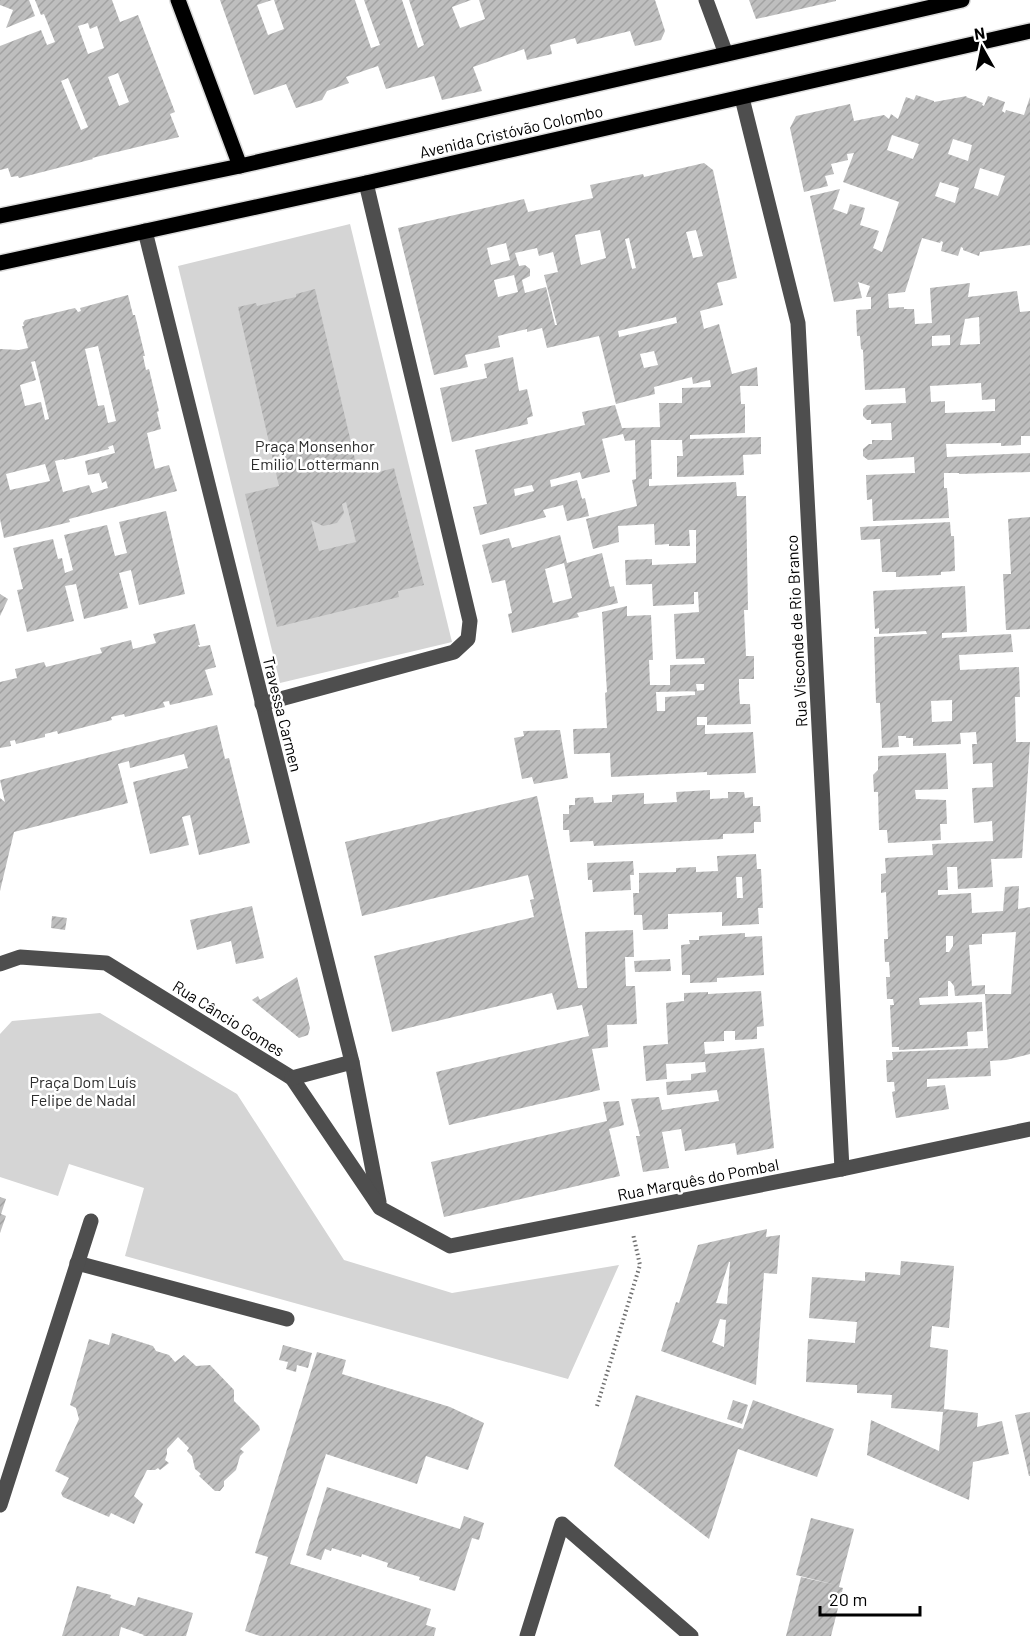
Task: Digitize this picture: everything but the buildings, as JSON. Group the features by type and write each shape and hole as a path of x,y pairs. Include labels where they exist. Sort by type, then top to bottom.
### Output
{"main road":[{"path":"178,0 240,166"},
{"name":"Avenida Cristóvão Colombo","path":"0,216 240,166 962,0"},
{"name":"Avenida Cristóvão Colombo","path":"0,263 366,183 1030,31"}],"street":[{"path":"706,0 726,54"},
{"name":"Rua Visconde de Rio Branco","path":"742,98 798,323 842,1169"},
{"path":"262,704 454,652 468,639 470,621 366,183"},
{"name":"Travessa Carmen","path":"145,231 352,1062 380,1208"},
{"name":"Rua Câncio Gomes","path":"0,964 20,957 106,963 291,1078 380,1208"},
{"path":"291,1078 352,1062"},
{"name":"Rua Marquês do Pombal","path":"380,1208 450,1246 1030,1130"},
{"path":"0,1505 91,1221"},
{"path":"77,1263 287,1319"},
{"path":"527,1636 561,1524 691,1636"}],"path":[{"path":"597,1406 640,1265 628,1211"}],"green space":[{"name":"Praça Monsenhor Emilio Lottermann","path":"350,224 452,642 280,683 178,266"},
{"name":"Praça Dom Luís Felipe de Nadal","path":"100,1013 237,1094 344,1260 452,1293 619,1265 568,1379 125,1256 144,1188 69,1164 58,1196 0,1177 0,1034 12,1021"}]}
